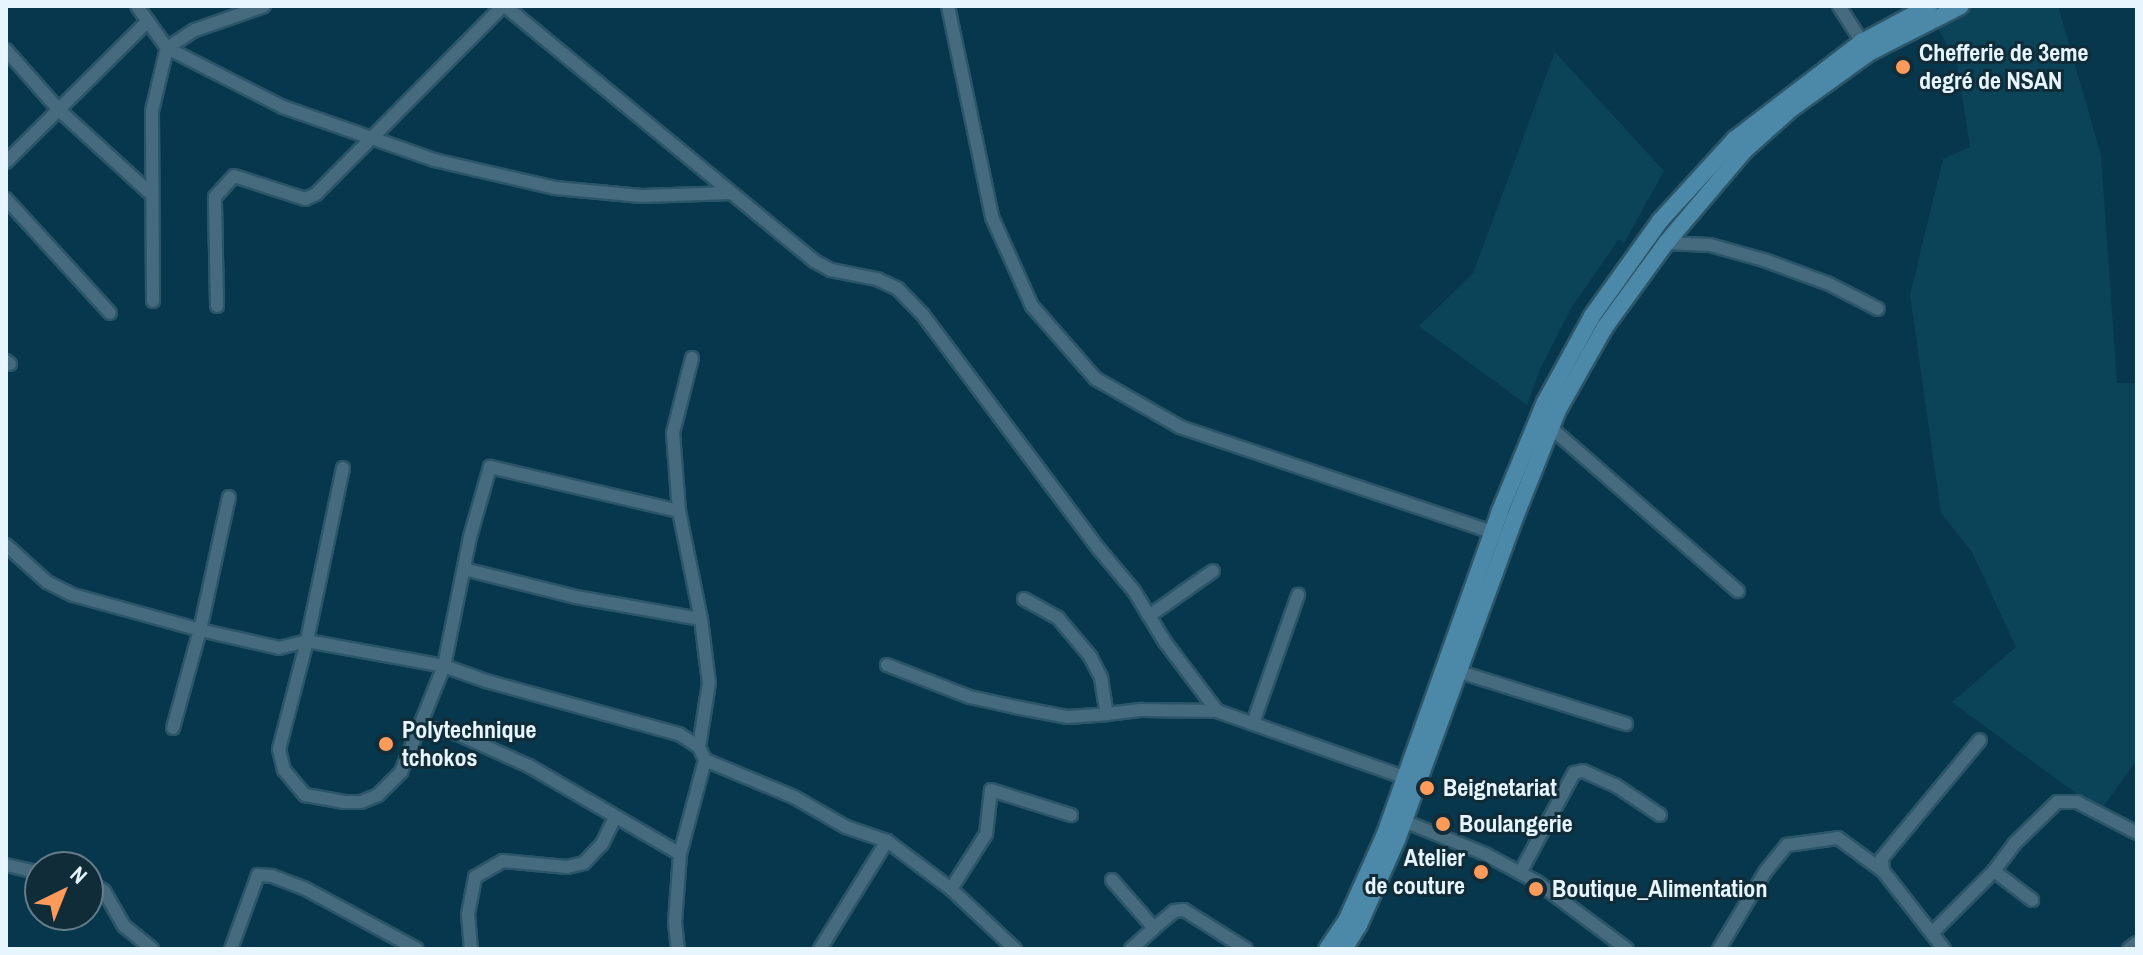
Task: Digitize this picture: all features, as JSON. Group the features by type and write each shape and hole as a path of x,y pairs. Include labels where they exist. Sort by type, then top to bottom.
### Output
{"main road":[{"path":"1327,949 1347,919 1398,818 1403,777 1500,535 1551,389 1592,316 1660,221 1735,139 1862,42 1929,6"},
{"path":"1344,949 1359,925 1398,818 1460,672 1500,535 1551,428 1605,327 1666,243 1745,150 1791,109 1869,53 1961,6"}],"street":[{"path":"137,6 167,48 283,107 434,160 555,188 642,196 731,193"},
{"path":"153,301 152,111 167,48 195,30 264,6"},
{"path":"217,306 215,197 234,176 305,199 316,194 504,6 814,261 831,270 877,279 898,289 923,315 1098,548 1134,591 1217,711"},
{"path":"948,6 992,217 1032,306 1096,379 1180,427 1500,535"},
{"path":"1839,6 1862,42"},
{"path":"6,162 148,21"},
{"path":"6,50 59,110 151,194"},
{"path":"6,199 110,313"},
{"path":"1666,243 1710,245 1764,260 1827,283 1878,309"},
{"path":"692,358 673,433 679,511 701,619 709,683 699,747"},
{"path":"1551,428 1738,591"},
{"path":"343,468 307,641 279,749 284,770 305,795 361,802 378,795 401,772 444,666 490,467 679,511"},
{"path":"173,728 200,630 229,497"},
{"path":"6,545 47,582 73,595 279,648 307,641 444,666 486,681 679,734 699,747 705,760 680,854 675,922 678,949"},
{"path":"464,569 576,597 701,619"},
{"path":"1149,616 1213,571"},
{"path":"1253,723 1298,595"},
{"path":"1024,599 1058,618 1090,656 1101,678 1107,714"},
{"path":"887,665 985,700 1068,717 1142,710 1217,711 1403,777"},
{"path":"1460,672 1626,724"},
{"path":"420,726 458,734 529,766 680,854"},
{"path":"1883,871 1886,852 1980,740"},
{"path":"705,760 794,797 846,827 887,841 951,889 1015,949"},
{"path":"1520,873 1574,773 1583,771 1615,785 1660,815"},
{"path":"951,889 986,834 991,790 1071,815"},
{"path":"1934,931 2057,802 2077,802 2137,833"},
{"path":"471,949 468,914 475,877 503,861 567,867 584,863 602,844 615,817"},
{"path":"1398,818 1485,854 1520,873 1627,949"},
{"path":"1719,949 1765,872 1787,845 1838,838 1883,871 1934,931 1944,949"},
{"path":"820,949 887,841"},
{"path":"1994,871 2032,900"},
{"path":"231,949 258,875 272,876 304,888 417,949"},
{"path":"1112,880 1154,928"},
{"path":"104,891 124,926 152,949"},
{"path":"1131,949 1174,911 1184,910 1246,949"},
{"path":"2129,949 2137,943"}],"shaded area":[{"path":"1961,6 2058,6 2101,155 2117,383 2137,383 2137,760 2100,811 1952,702 2016,647 1972,552 1941,513 1910,295 1943,159 1970,147 1957,64 1933,19"},
{"path":"1555,52 1664,171 1624,243 1619,239 1572,307 1542,365 1527,405 1419,326 1473,273"}],"place":[{"name":"Chefferie de 3eme degré de NSAN","path":"1903,67"},
{"name":"Polytechnique tchokos","path":"386,744"},
{"name":"Beignetariat","path":"1427,788"},
{"name":"Boulangerie","path":"1443,824"},
{"name":"Atelier de couture","path":"1481,872"},
{"name":"Boutique_Alimentation","path":"1536,889"}]}
